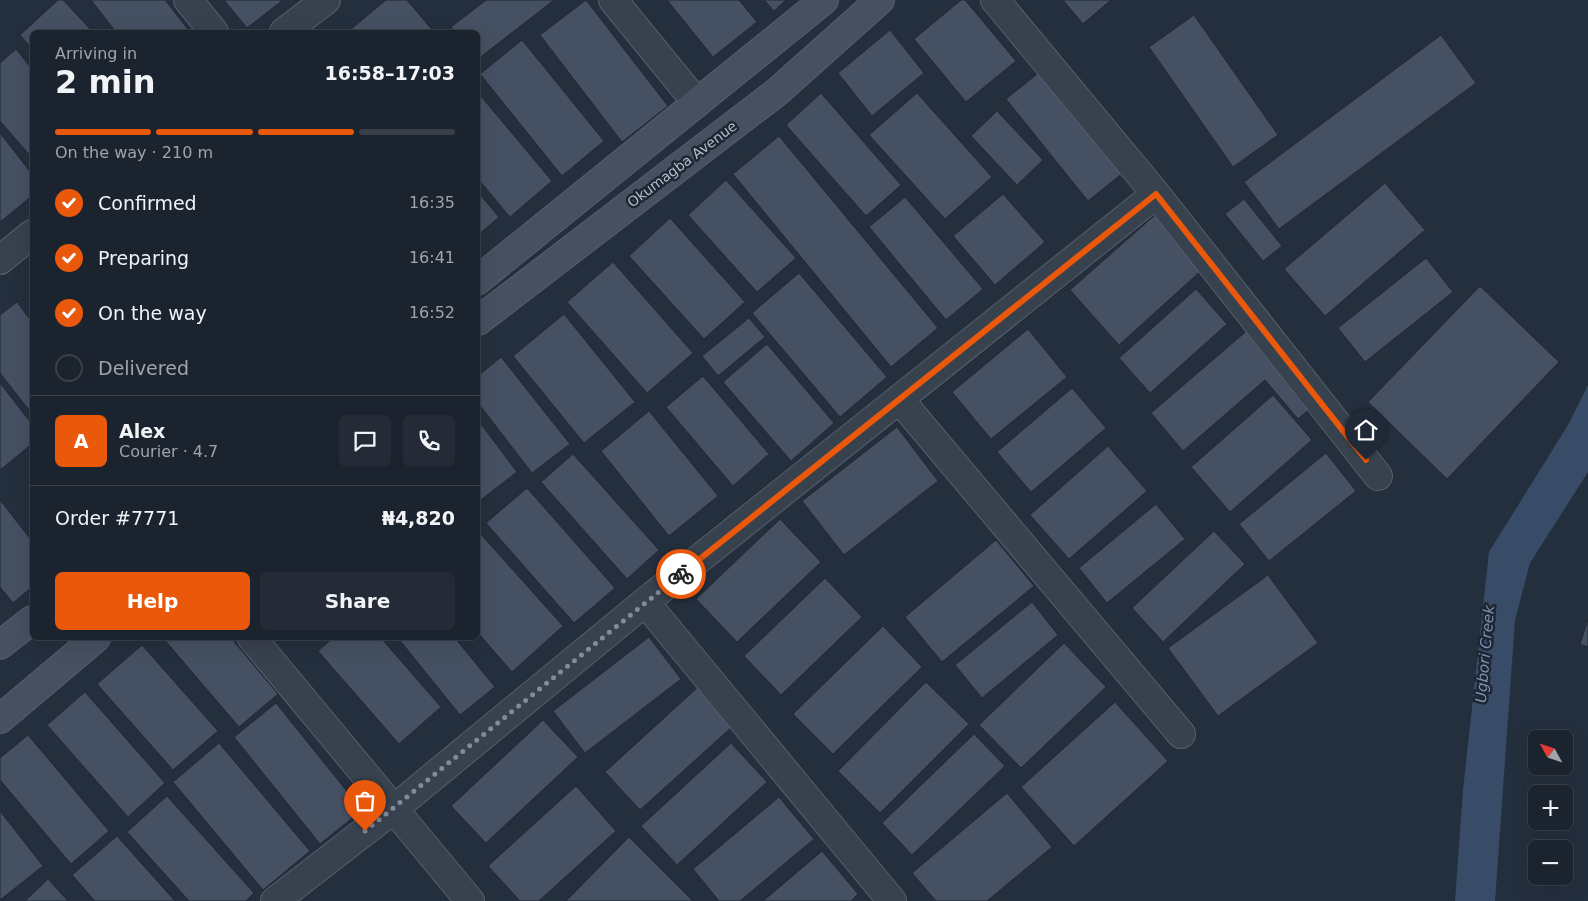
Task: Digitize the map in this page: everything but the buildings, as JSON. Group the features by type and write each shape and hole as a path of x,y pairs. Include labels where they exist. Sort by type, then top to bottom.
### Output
{"main road":[{"path":"480,278 824,0"},
{"name":"Okumagba Avenue","path":"480,319 778,92 880,0"},
{"path":"0,645 30,622"},
{"path":"0,719 94,640"}],"street":[{"path":"188,0 212,30"},
{"path":"287,30 326,0"},
{"path":"613,0 697,103"},
{"path":"995,0 1156,194 1378,476"},
{"path":"275,901 396,808 645,602 1156,194"},
{"path":"0,260 30,236"},
{"path":"899,399 1181,734"},
{"path":"645,602 892,901"},
{"path":"254,640 396,808 470,901"}],"water":[{"name":"Ugbori Creek","path":"1588,385 1588,472 1530,563 1515,620 1495,901 1455,901 1463,790 1489,552 1568,425"}],"way so far":[{"path":"365,831 396,808 681,574"}],"route":[{"path":"681,574 1156,194 1366,460"}]}
